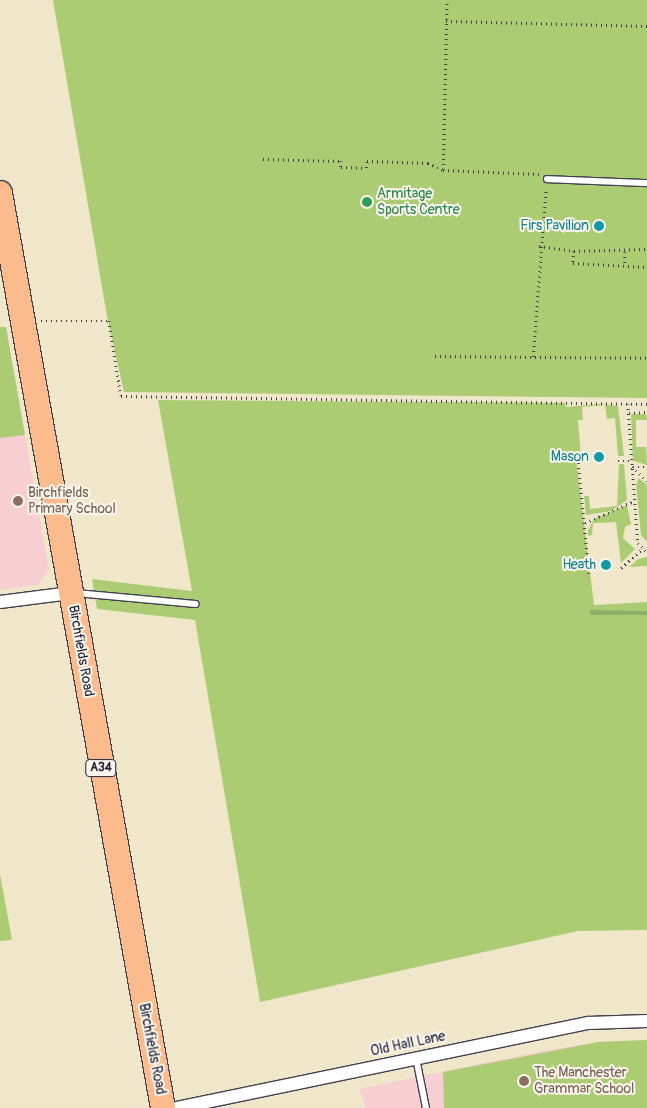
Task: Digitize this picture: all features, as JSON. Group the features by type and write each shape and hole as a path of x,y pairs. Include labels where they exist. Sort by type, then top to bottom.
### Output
{"highway":[{"name":"Birchfields Road","path":"0,193 163,1108"}],"street":[{"path":"0,602 70,593"},
{"name":"Old Hall Lane","path":"177,1108 588,1022 647,1021"}],"lane":[{"path":"547,178 647,182"},
{"path":"70,593 88,591 195,604"},
{"path":"416,1058 426,1108"}],"path":[{"path":"443,170 447,0"},
{"path":"446,21 647,26"},
{"path":"263,159 341,161 341,168 366,168 367,162 428,163 443,170 534,171 547,178 539,246 533,357"},
{"path":"539,246 574,251 625,252 647,249"},
{"path":"574,251 574,262 647,267"},
{"path":"625,252 625,265"},
{"path":"22,323 109,322 121,396 647,404"},
{"path":"435,356 647,358"},
{"path":"628,404 638,543 647,552"},
{"path":"629,413 647,412"},
{"path":"578,458 588,573"},
{"path":"618,461 631,461"},
{"path":"632,467 647,467"},
{"path":"632,467 647,481"},
{"path":"585,523 634,501"},
{"path":"621,568 643,548"}],"shaded area":[{"name":"Birchfields Primary School","path":"0,327 6,327 49,570 38,585 0,590"},
{"name":"The Manchester Grammar School","path":"647,1040 647,1108 366,1108 359,1089 538,1052 598,1042"}],"green space":[{"name":"Armitage Sports Centre","path":"53,0 647,0 647,398 124,392 107,316"},
{"path":"0,327 6,327 25,435 0,438"},
{"path":"158,400 565,403 566,407 598,404 618,406 624,456 618,456 615,418 607,419 605,405 582,407 583,420 578,420 581,458 576,458 594,605 647,602 647,930 578,931 260,1002 195,620 97,609 92,579 192,591"},
{"path":"631,414 646,414 647,420 636,420 636,447 646,447 647,465 633,461"},
{"path":"619,464 624,464 627,500 611,511 586,515 584,496 589,496 590,509 617,506"},
{"path":"639,478 647,485 647,542 641,535 636,484"},
{"path":"627,505 631,524 625,527 623,538 635,549 621,563 616,522 593,523 592,535 588,536 588,530 594,519"},
{"path":"647,557 647,566 629,567 638,559"},
{"path":"590,610 647,611 647,615 590,615"},
{"path":"0,874 12,940 0,941"},
{"name":"The Manchester Grammar School","path":"647,1040 647,1108 444,1108 443,1072 598,1042"}],"place":[{"name":"Armitage Sports Centre","path":"367,202"},
{"name":"Firs Pavilion","path":"599,226"},
{"name":"Mason","path":"599,457"},
{"name":"Birchfields Primary School","path":"18,501"},
{"name":"Heath","path":"606,565"},
{"name":"The Manchester Grammar School","path":"524,1081"}]}
